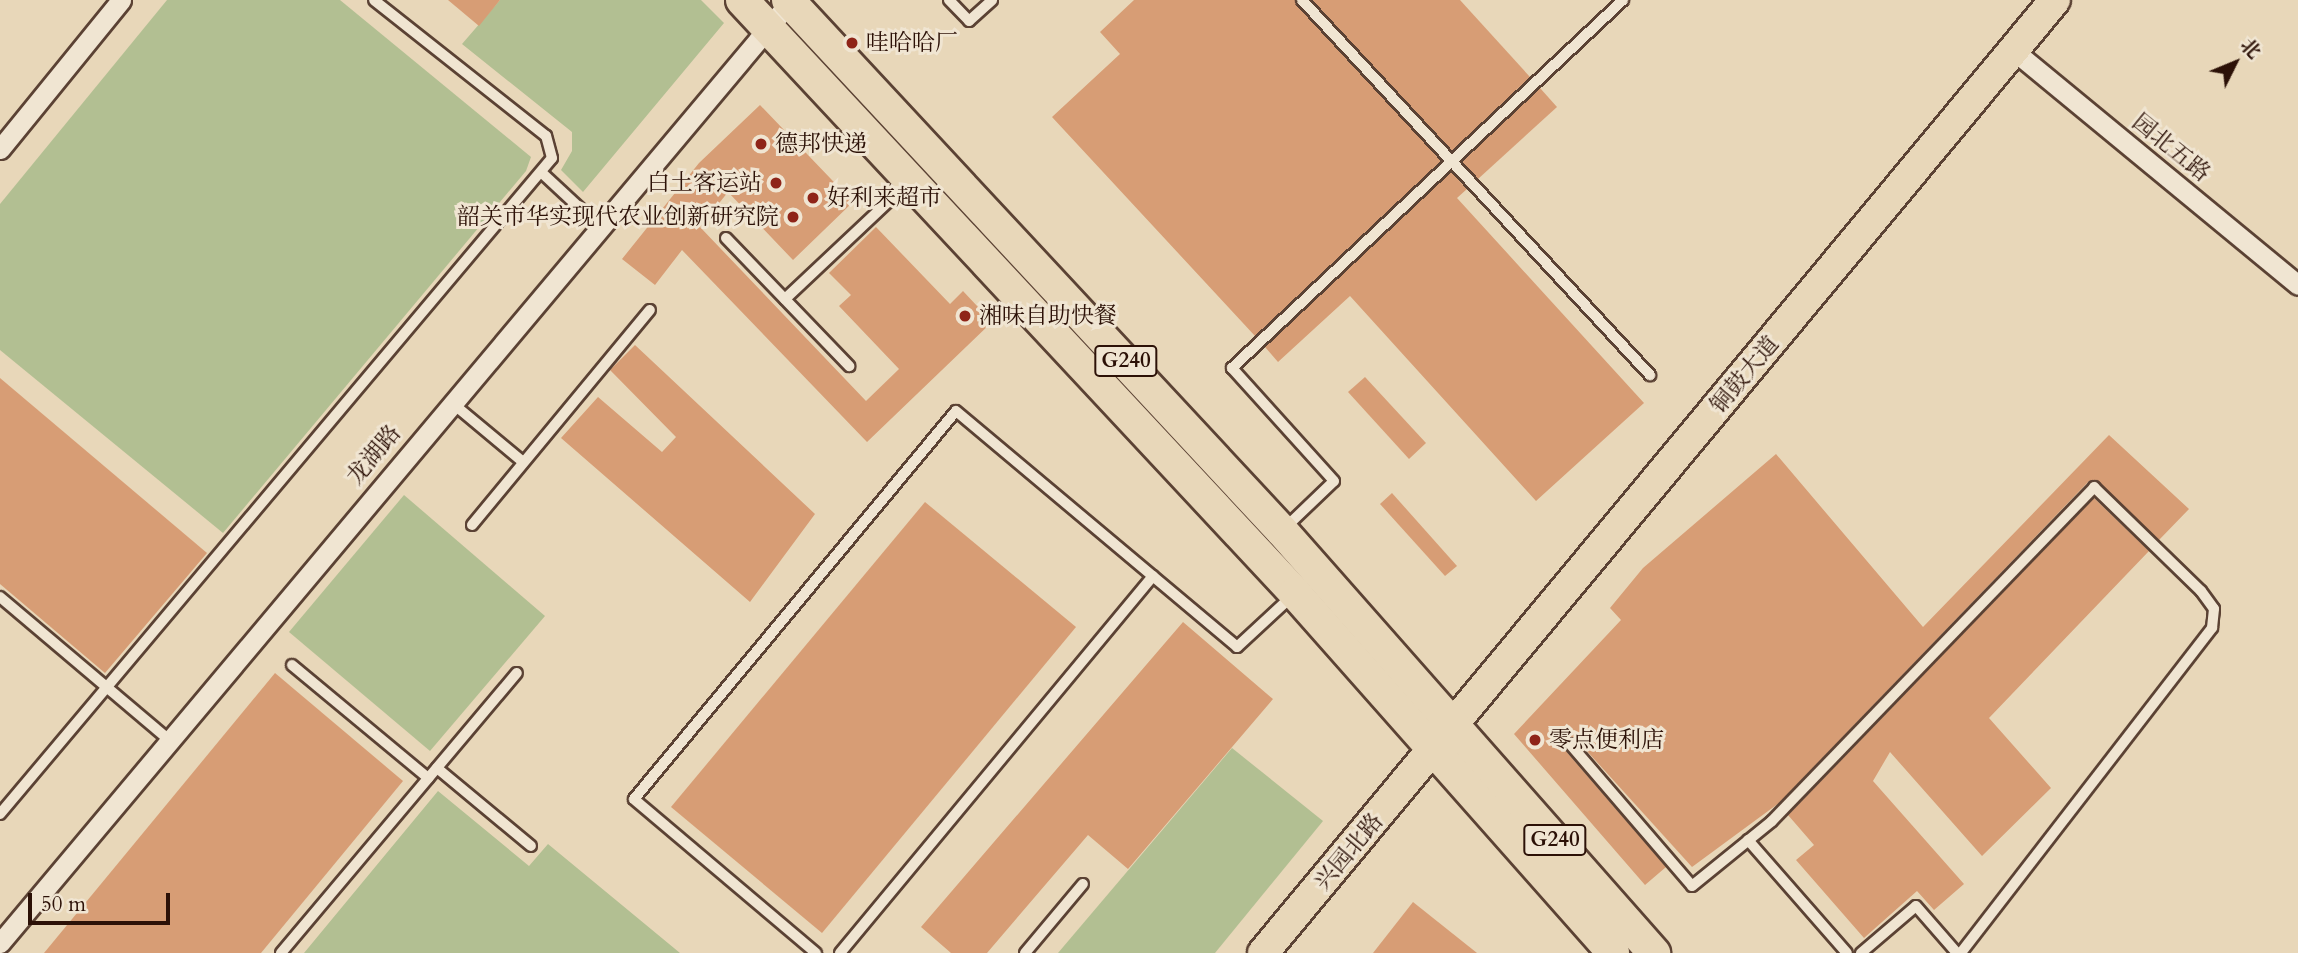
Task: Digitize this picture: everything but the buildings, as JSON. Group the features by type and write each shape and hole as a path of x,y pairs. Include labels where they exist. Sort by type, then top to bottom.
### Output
{"highway":[{"name":"G240","path":"743,0 913,177 1295,593 1613,953"},
{"name":"G240","path":"789,1 1282,531 1654,953"}],"main road":[{"name":"铜鼓大道","path":"1434,751 2055,0"},
{"name":"兴园北路","path":"1263,953 1434,751"}],"street":[{"path":"0,149 121,0"},
{"name":"龙湖路","path":"0,943 167,738 789,1"},
{"name":"园北五路","path":"2013,50 2298,285"}],"lane":[{"path":"0,814 541,172 554,153 546,136 374,0"},
{"path":"949,0 969,21 992,0"},
{"path":"1302,0 1650,375"},
{"path":"1282,531 1334,481 1232,368 1623,0"},
{"path":"541,172 598,225"},
{"path":"785,299 913,177"},
{"path":"726,238 849,366"},
{"path":"472,525 650,310"},
{"path":"451,401 523,462"},
{"path":"816,953 635,799 956,411 1237,647 1295,593"},
{"path":"1570,744 1692,886 1748,840 2094,487 2200,591 2214,609 2212,628 1959,953 1916,906 1861,953"},
{"path":"840,953 1153,576"},
{"path":"0,597 167,738"},
{"path":"292,664 428,778"},
{"path":"281,953 517,673"},
{"path":"437,768 531,846"},
{"path":"1748,840 1847,953"},
{"path":"1025,953 1083,884"}],"green space":[{"path":"167,0 340,0 531,157 526,171 223,533 0,350 0,204"},
{"path":"500,0 701,0 724,23 583,192 561,170 572,151 572,132 462,44"},
{"path":"404,495 545,616 430,751 289,632"},
{"path":"1232,748 1323,821 1215,953 1058,953"},
{"path":"438,791 529,866 548,844 680,953 304,953"}],"place":[{"name":"哇哈哈厂","path":"852,43"},
{"name":"德邦快递","path":"761,144"},
{"name":"白土客运站","path":"776,183"},
{"name":"好利来超市","path":"813,198"},
{"name":"韶关市华实现代农业创新研究院","path":"793,217"},
{"name":"湘味自助快餐","path":"965,316"},
{"name":"零点便利店","path":"1535,740"}]}
